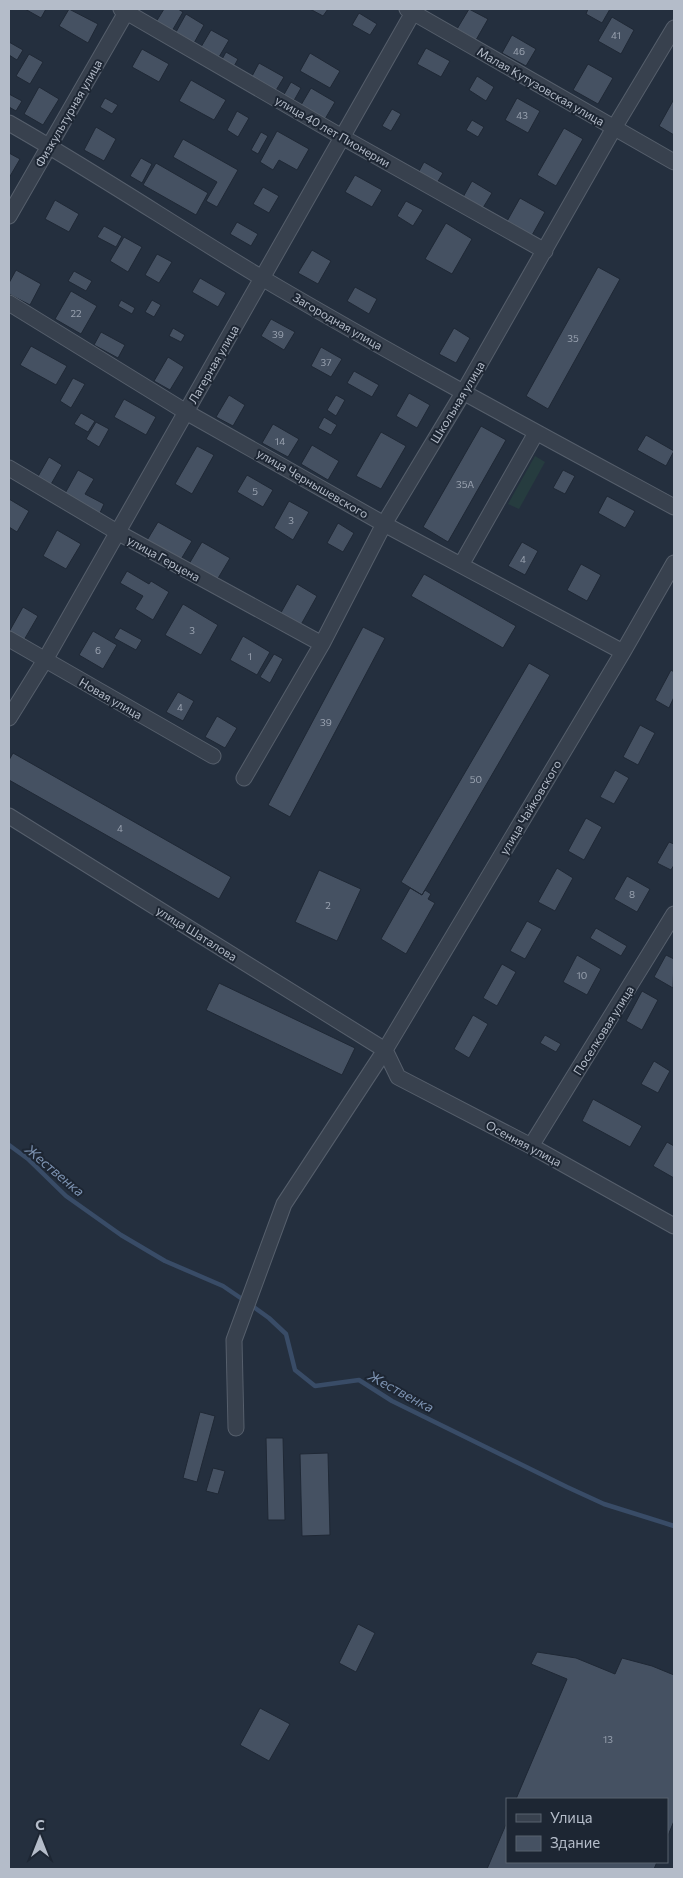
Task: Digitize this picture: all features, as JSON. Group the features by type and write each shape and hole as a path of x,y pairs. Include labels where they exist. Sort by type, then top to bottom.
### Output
{"street":[{"name":"улица 40 лет Пионерии","path":"125,10 342,137 545,251"},
{"name":"Физкультурная улица","path":"9,216 125,10"},
{"name":"Лагерная улица","path":"9,718 45,660 412,10"},
{"name":"Малая Кутузовская улица","path":"412,10 674,162"},
{"name":"Школьная улица","path":"244,778 322,644 384,524 463,393 614,128 674,28"},
{"name":"Загородная улица","path":"9,123 262,278 463,393 674,507"},
{"name":"улица Чернышевского","path":"9,303 186,412 384,524 623,652"},
{"path":"461,565 536,433"},
{"name":"улица Герцена","path":"9,468 117,532 322,644"},
{"name":"улица Чайковского","path":"236,1428 234,1340 284,1204 385,1050 623,652 674,563"},
{"name":"Новая улица","path":"9,639 213,756"},
{"name":"улица Шаталова","path":"9,816 385,1050"},
{"name":"Поселковая улица","path":"531,1146 674,914"},
{"name":"Осенняя улица","path":"385,1050 398,1077 531,1146 674,1226"}],"green space":[{"path":"535,456 545,462 519,509 508,504"}],"building":[{"path":"25,9 46,9 41,18"},
{"path":"69,9 98,24 88,43 59,26"},
{"path":"164,9 178,9 183,12 172,31 156,22"},
{"path":"310,9 328,9 323,16"},
{"path":"469,9 488,19 476,40 457,29"},
{"path":"588,9 610,9 602,23 586,14"},
{"path":"359,13 377,24 370,35 352,25"},
{"path":"186,14 204,25 194,43 176,32"},
{"path":"612,17 634,30 621,54 598,41"},
{"path":"211,30 229,40 219,57 201,47"},
{"path":"512,35 536,49 526,66 502,53"},
{"path":"9,42 23,50 17,60 9,55"},
{"path":"426,48 450,61 441,77 417,64"},
{"path":"142,49 169,64 159,82 132,67"},
{"path":"226,52 238,59 232,70 220,63"},
{"path":"310,53 340,71 330,88 300,71"},
{"path":"29,54 43,62 30,84 16,76"},
{"path":"259,63 284,77 275,92 251,78"},
{"path":"588,64 613,78 598,104 573,90"},
{"path":"477,76 494,87 486,101 469,90"},
{"path":"191,80 226,100 214,120 179,101"},
{"path":"291,82 301,88 292,104 282,98"},
{"path":"39,87 59,99 43,125 24,114"},
{"path":"311,88 335,102 325,119 301,105"},
{"path":"9,94 22,101 16,111 9,107"},
{"path":"105,98 118,105 112,114 100,107"},
{"path":"517,98 540,111 528,133 505,120"},
{"path":"674,99 674,135 659,126"},
{"path":"392,109 401,114 391,131 382,126"},
{"path":"237,111 249,118 238,137 227,130"},
{"path":"472,120 484,127 478,137 466,130"},
{"path":"96,127 116,139 104,161 84,150"},
{"path":"564,128 583,139 556,186 537,175"},
{"path":"277,131 309,149 297,170 279,160 273,170 260,162"},
{"path":"261,132 268,136 258,154 251,150"},
{"path":"183,139 238,170 217,207 206,201 217,182 173,157"},
{"path":"9,153 20,159 9,178"},
{"path":"141,158 152,164 142,183 130,176"},
{"path":"424,162 443,173 437,183 418,173"},
{"path":"156,163 208,193 196,215 143,185"},
{"path":"355,175 382,190 372,207 345,192"},
{"path":"472,181 492,193 481,211 462,199"},
{"path":"263,187 279,196 269,213 253,204"},
{"path":"520,198 545,212 531,237 506,223"},
{"path":"55,200 79,214 69,232 45,219"},
{"path":"406,201 423,210 413,226 397,216"},
{"path":"237,222 258,234 251,246 230,234"},
{"path":"446,223 472,239 452,274 425,259"},
{"path":"104,226 122,236 116,247 97,237"},
{"path":"124,237 142,247 128,272 110,261"},
{"path":"312,250 331,261 318,284 298,273"},
{"path":"157,254 172,262 159,283 145,275"},
{"path":"598,267 620,279 548,409 526,396"},
{"path":"16,270 41,284 30,305 9,294 9,283"},
{"path":"74,271 92,281 86,291 68,281"},
{"path":"200,278 226,293 218,307 192,292"},
{"path":"355,287 377,299 369,314 347,301"},
{"path":"71,291 97,306 81,334 55,319"},
{"path":"121,300 135,308 132,314 118,306"},
{"path":"152,300 161,305 154,317 145,312"},
{"path":"271,319 295,332 284,350 261,336"},
{"path":"173,328 185,335 181,342 169,336"},
{"path":"454,328 470,338 456,363 439,354"},
{"path":"101,332 125,345 118,358 94,345"},
{"path":"31,346 67,366 56,385 20,365"},
{"path":"321,347 342,359 331,377 311,366"},
{"path":"168,357 184,367 170,390 154,381"},
{"path":"354,371 379,385 372,397 347,383"},
{"path":"73,378 85,384 71,408 60,401"},
{"path":"409,393 430,405 417,428 396,416"},
{"path":"229,395 245,405 233,426 216,417"},
{"path":"336,395 345,400 336,416 327,410"},
{"path":"124,399 156,417 146,435 114,417"},
{"path":"81,413 95,421 88,432 74,424"},
{"path":"324,417 337,425 331,435 318,428"},
{"path":"96,422 109,429 99,447 86,439"},
{"path":"273,424 299,439 288,457 262,443"},
{"path":"481,426 506,440 448,542 423,527"},
{"path":"381,432 406,446 381,489 356,476"},
{"path":"646,435 674,451 666,466 637,450"},
{"path":"312,445 339,461 328,480 301,464"},
{"path":"197,446 214,455 192,494 175,484"},
{"path":"49,457 62,465 50,486 37,478"},
{"path":"78,470 94,479 85,494 104,504 99,515 63,497"},
{"path":"563,470 575,476 565,494 553,488"},
{"path":"247,475 273,490 263,507 237,492"},
{"path":"607,496 635,511 625,528 598,513"},
{"path":"9,499 29,511 17,532 9,527"},
{"path":"289,501 309,512 293,540 274,528"},
{"path":"158,522 192,541 180,561 146,542"},
{"path":"338,523 354,533 343,552 327,543"},
{"path":"57,530 81,544 66,569 43,556"},
{"path":"202,542 230,558 217,580 189,564"},
{"path":"522,542 538,551 525,575 508,566"},
{"path":"581,564 601,575 587,601 567,590"},
{"path":"127,571 149,584 151,581 169,592 153,620 135,609 143,596 120,583"},
{"path":"424,574 516,626 503,648 411,596"},
{"path":"297,584 317,596 298,630 278,618"},
{"path":"183,604 218,625 201,655 165,635"},
{"path":"23,607 38,616 24,640 9,632"},
{"path":"363,627 385,638 290,817 268,805"},
{"path":"120,628 142,640 136,650 114,638"},
{"path":"93,631 117,645 103,669 79,655"},
{"path":"243,636 270,652 257,675 230,660"},
{"path":"274,654 283,659 270,683 260,677"},
{"path":"529,663 550,675 422,895 401,882"},
{"path":"671,670 674,672 674,697 669,708 655,700"},
{"path":"178,692 194,701 183,721 166,712"},
{"path":"217,716 237,728 225,748 205,737"},
{"path":"640,725 655,733 638,765 623,757"},
{"path":"13,753 231,877 219,899 9,780 9,760"},
{"path":"615,770 629,778 614,804 600,797"},
{"path":"586,818 602,827 584,860 568,851"},
{"path":"669,842 674,844 674,865 671,870 657,863"},
{"path":"557,868 573,878 555,911 538,902"},
{"path":"319,870 361,889 337,941 295,922"},
{"path":"627,876 650,889 637,912 614,899"},
{"path":"410,888 422,895 425,890 431,894 428,899 435,903 406,954 381,939"},
{"path":"527,921 542,929 525,959 510,951"},
{"path":"596,928 627,946 621,956 590,938"},
{"path":"577,955 601,969 587,995 563,982"},
{"path":"666,955 674,959 673,988 654,977"},
{"path":"502,964 516,972 497,1006 483,998"},
{"path":"219,983 355,1048 342,1075 206,1010"},
{"path":"642,991 658,1000 642,1030 626,1021"},
{"path":"473,1015 488,1024 469,1058 454,1049"},
{"path":"545,1035 561,1044 556,1052 540,1043"},
{"path":"654,1061 670,1071 658,1093 641,1084"},
{"path":"593,1099 642,1126 630,1147 582,1121"},
{"path":"667,1142 674,1146 674,1178 653,1166"},
{"path":"200,1412 215,1416 197,1482 183,1478"},
{"path":"266,1438 283,1438 285,1520 268,1520"},
{"path":"328,1453 330,1535 302,1536 300,1454"},
{"path":"213,1468 225,1471 218,1494 206,1491"},
{"path":"358,1624 375,1633 356,1672 339,1663"},
{"path":"537,1652 576,1658 615,1674 622,1658 652,1666 674,1675 674,1821 668,1836 668,1798 516,1798 567,1679 531,1664"},
{"path":"260,1708 290,1724 269,1761 240,1745"},
{"path":"506,1824 506,1863 657,1863 654,1869 487,1869"}],"waterway":[{"name":"Жественка","path":"9,1145 28,1159 66,1196 121,1235 165,1261 223,1286 245,1301"},
{"name":"Жественка","path":"251,1305 286,1334 295,1370 315,1386 359,1380 392,1401 567,1487 604,1504 674,1526"}]}
